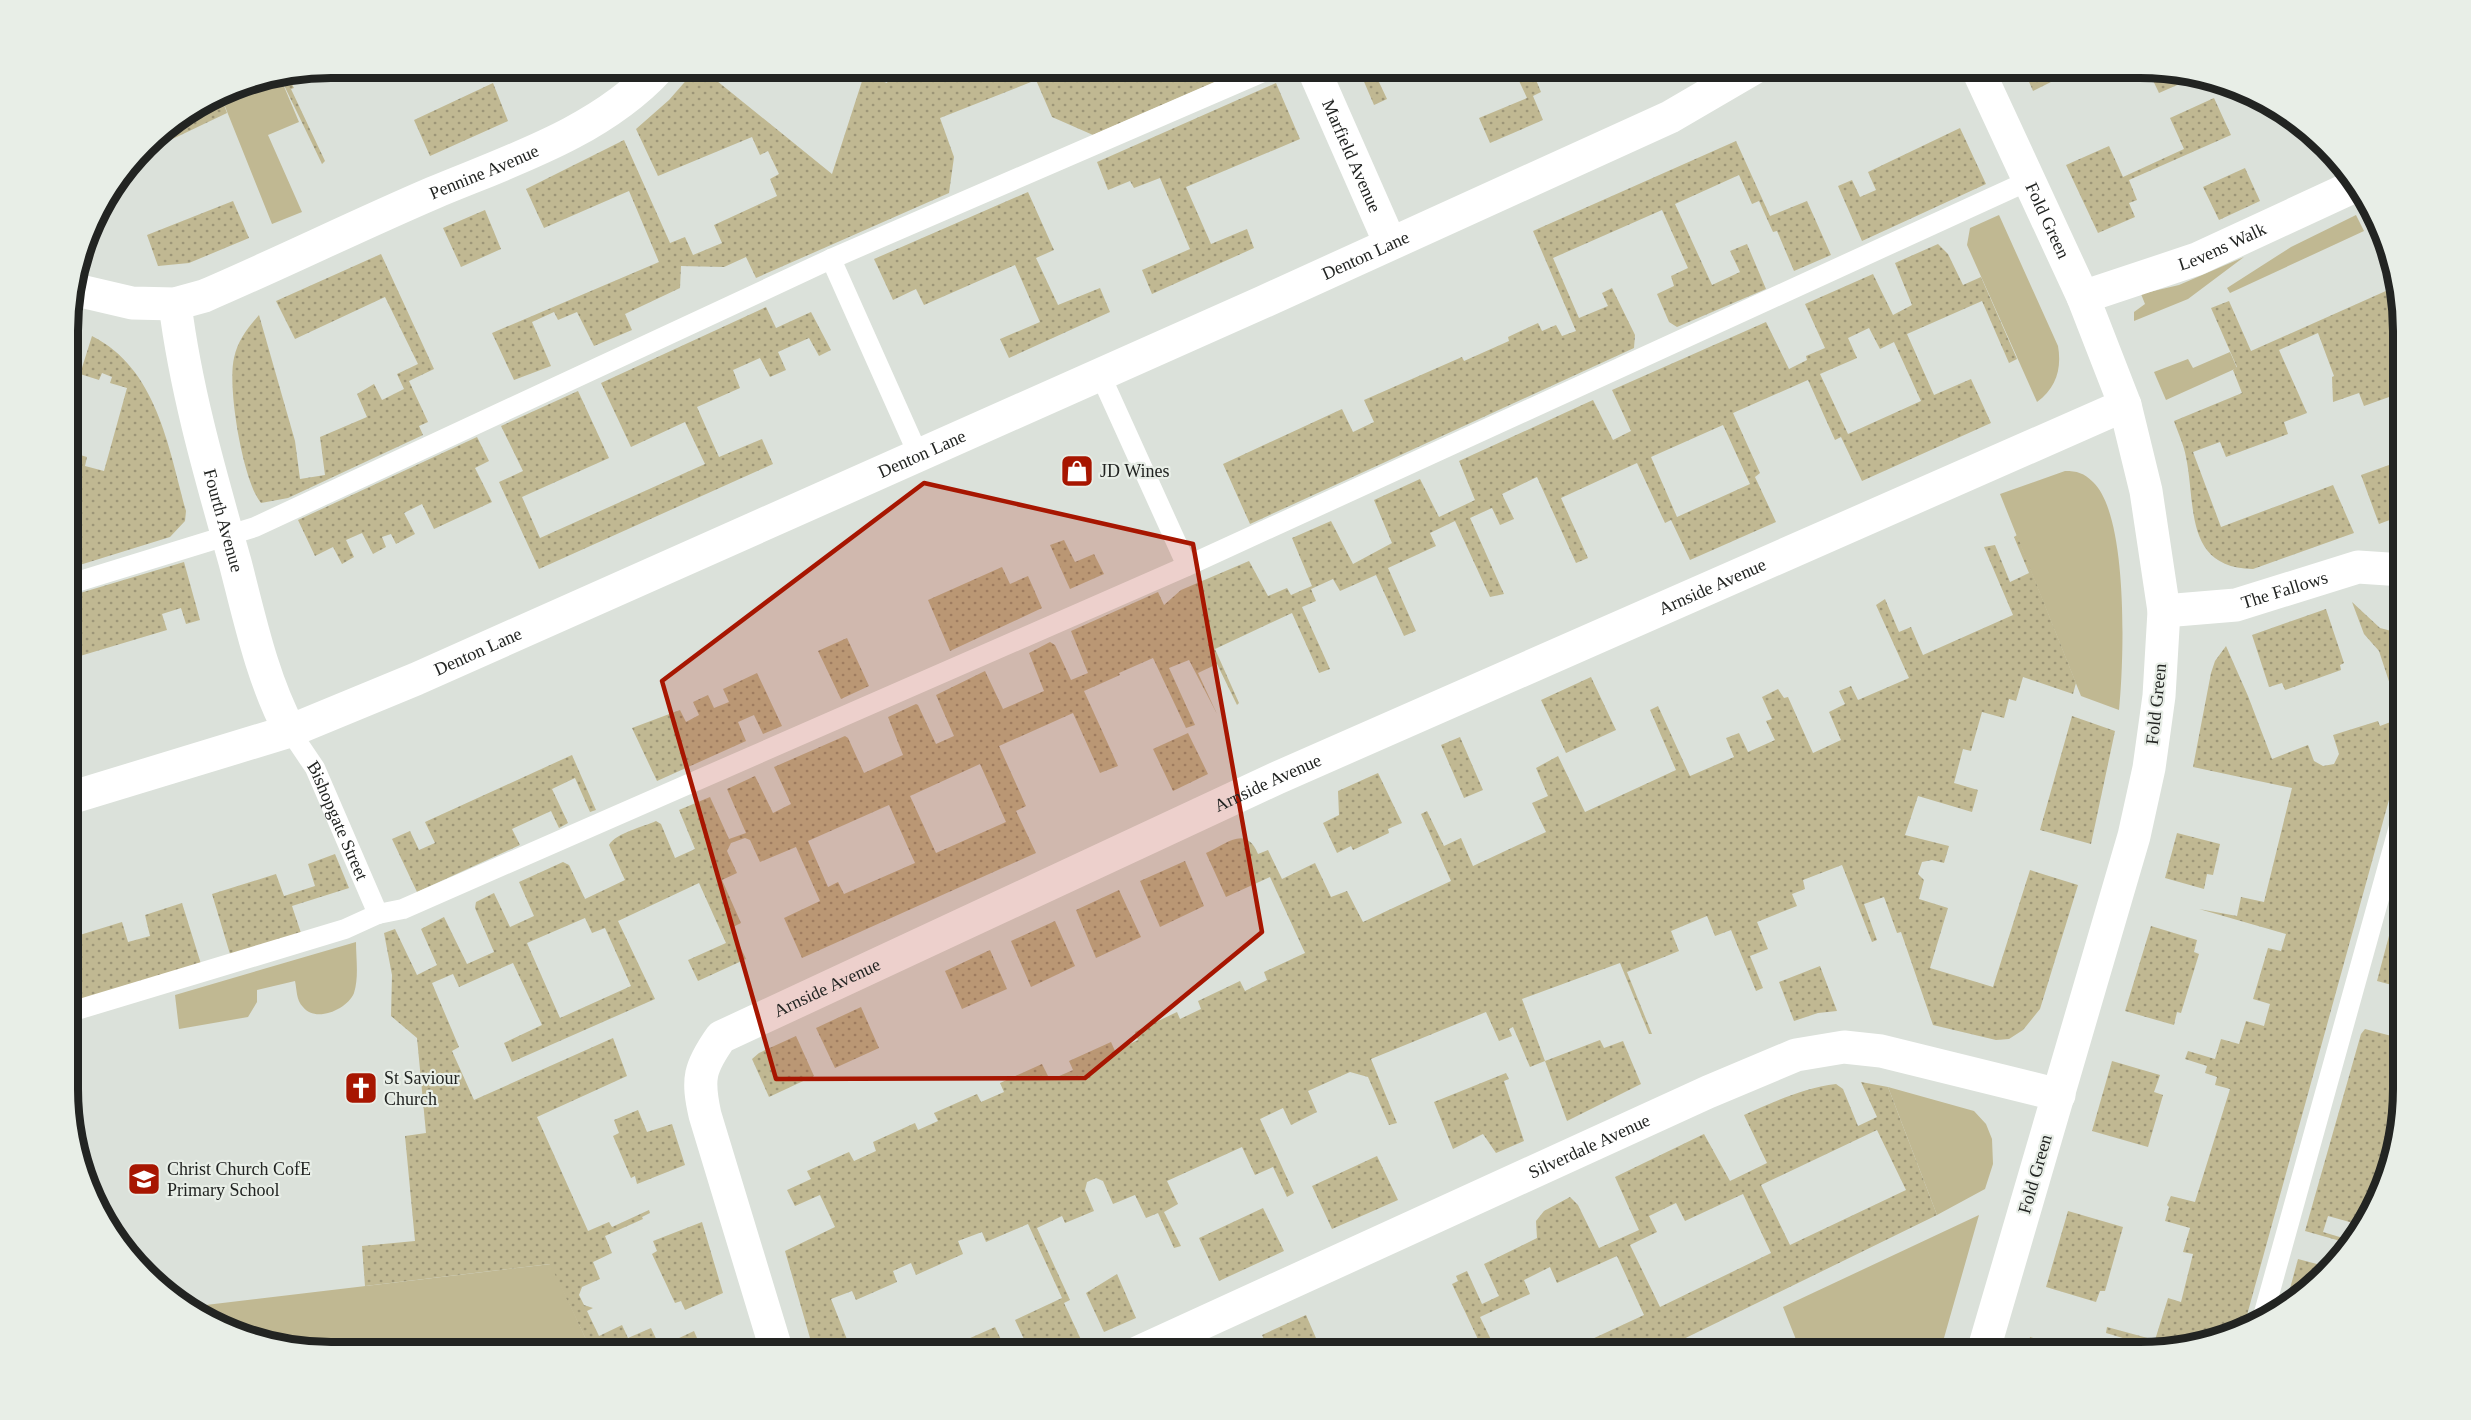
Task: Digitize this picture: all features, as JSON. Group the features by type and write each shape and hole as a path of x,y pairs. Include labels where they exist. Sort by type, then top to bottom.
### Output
{"street":[{"name":"Pennine Avenue","path":"175,304 204,296 553,141 615,108 649,78"},
{"name":"Marfield Avenue","path":"1317,78 1390,243"},
{"name":"Denton Lane","path":"78,796 290,731 427,675 918,454 1100,375 1670,117 1737,78"},
{"name":"Fold Green","path":"1982,78 2083,297 2125,405 2146,491 2164,611 2159,696 2149,768 2139,813 1986,1342"},
{"name":"Levens Walk","path":"2083,297 2198,259 2349,189"},
{"path":"81,291 132,303 175,304"},
{"name":"Fourth Avenue","path":"175,304 189,386 227,536 272,697 290,731"},
{"name":"Arnside Avenue","path":"774,1342 705,1115 698,1083 705,1059 721,1037 1277,778 2125,405"},
{"name":"The Fallows","path":"2164,611 2236,605 2358,567 2393,569"},
{"name":"Silverdale Avenue","path":"1161,1342 1738,1078 1796,1055 1844,1047 1881,1050 2058,1095"}],"lane":[{"path":"78,582 266,522 831,259 1249,78"},
{"path":"78,1010 345,929 378,914 403,909 1187,566 2030,180"},
{"path":"831,259 918,454"},
{"path":"1100,375 1187,566"},
{"name":"Bishopgate Street","path":"290,731 315,768 378,914"},
{"path":"2265,1309 2393,848"}],"highlighted area":[{"path":"924,483 1193,544 1262,932 1085,1078 776,1079 662,681"}],"shaded area":[{"path":"688,78 713,78 832,174 863,78 873,78 887,83 889,78 1224,78 1093,135 1052,117 1036,80 940,118 954,157 949,193 756,278 746,257 724,267 681,266 680,288 625,314 632,330 594,346 577,312 558,320 554,312 532,322 551,366 514,380 492,333 659,262 629,191 544,228 526,189 624,140 670,243 685,237 693,255 722,243 714,225 777,196 770,179 779,174 768,151 760,155 752,137 658,176 636,129 669,100"},
{"path":"1362,78 1383,78 1378,80 1387,99 1374,105"},
{"path":"1518,78 1535,78 1541,92 1533,96 1543,120 1490,143 1479,118 1527,98"},
{"path":"2027,78 2059,78 2033,91"},
{"path":"2152,79 2184,82 2159,93"},
{"path":"291,81 294,88 291,89 325,161 322,164 283,83"},
{"path":"282,83 299,122 268,135 302,212 272,224 223,102"},
{"path":"493,83 508,121 430,156 414,120"},
{"path":"1276,83 1300,139 1186,187 1211,244 1247,229 1254,248 1152,294 1142,270 1190,249 1160,178 1134,188 1130,181 1108,190 1097,162"},
{"path":"2214,98 2231,135 2129,180 2137,200 2129,203 2135,217 2098,233 2066,165 2109,146 2123,177 2184,149 2170,118"},
{"path":"223,102 227,113 162,144 190,121"},
{"path":"1960,128 1986,184 1862,241 1838,186 1852,180 1860,197 1876,190 1868,172"},
{"path":"1736,141 1770,216 1807,201 1831,255 1794,271 1777,231 1773,232 1759,201 1752,204 1739,175 1675,204 1712,285 1740,272 1730,251 1747,244 1766,289 1677,327 1669,322 1657,294 1674,286 1671,276 1688,268 1662,210 1553,258 1579,318 1608,306 1602,293 1612,288 1635,335 1634,348 1250,524 1223,464 1342,409 1353,432 1374,422 1364,400 1462,357 1464,361 1509,341 1508,337 1538,323 1542,331 1556,325 1562,336 1576,331 1533,231"},
{"path":"2245,168 2260,201 2219,220 2203,187"},
{"path":"1028,192 1054,250 1036,258 1058,305 1100,288 1110,312 1009,358 1000,339 1040,322 1015,265 924,305 916,289 893,300 874,259"},
{"path":"233,201 249,238 189,263 158,266 147,235"},
{"path":"485,210 501,249 461,267 443,228"},
{"path":"1999,215 2058,346 2059,362 2056,377 2049,391 2037,402 1967,245 1970,228"},
{"path":"2356,215 2364,231 2230,293 2227,288 2291,247"},
{"path":"1938,244 1948,254 1963,285 1981,277 2017,359 2009,363 1982,301 1907,334 1934,395 1971,379 1991,423 1862,481 1841,437 1835,440 1808,380 1733,413 1760,473 1755,477 1776,522 1690,560 1671,520 1665,523 1637,463 1561,498 1588,558 1576,563 1537,477 1502,494 1514,519 1500,525 1492,508 1470,518 1504,594 1490,597 1455,521 1430,533 1436,546 1388,568 1416,631 1404,636 1376,575 1340,591 1333,579 1311,589 1316,601 1302,607 1330,669 1319,673 1292,613 1215,649 1239,703 1237,705 1217,664 1198,673 1217,714 1189,660 1169,668 1195,725 1186,728 1153,658 1084,691 1118,766 1100,773 1073,713 999,746 1026,806 1016,811 1036,853 802,958 784,918 820,901 796,847 760,862 750,840 745,838 731,843 727,851 737,873 722,880 741,923 731,928 746,959 698,981 688,960 726,943 699,883 618,921 655,999 512,1062 504,1043 542,1025 513,963 459,987 453,974 432,983 459,1047 452,1051 474,1100 613,1038 627,1076 537,1117 588,1231 609,1222 612,1227 649,1210 650,1213 642,1217 643,1219 605,1236 612,1253 593,1262 600,1279 582,1287 579,1295 584,1305 593,1308 587,1311 599,1336 622,1325 628,1338 651,1328 658,1342 587,1342 550,1264 365,1286 362,1246 415,1241 405,1136 426,1133 417,1038 391,1016 392,975 384,933 395,929 417,975 437,965 421,929 444,917 467,964 494,952 475,908 476,902 494,893 510,927 534,916 519,882 563,862 569,865 585,899 625,880 609,845 617,837 656,821 661,824 675,858 695,849 679,810 710,797 729,839 746,833 727,789 755,776 773,813 791,804 774,767 845,736 864,773 903,755 888,717 916,704 936,744 954,736 936,695 985,671 1003,709 1044,691 1029,653 1050,642 1055,645 1071,680 1088,673 1071,631 1158,592 1164,605 1181,590 1249,561 1268,596 1287,588 1291,595 1312,586 1292,538 1331,521 1353,564 1392,543 1374,500 1420,479 1439,517 1475,500 1459,461 1593,400 1613,440 1631,431 1612,390 1766,322 1789,369 1807,360 1806,356 1825,348 1805,304 1873,274 1893,315 1912,305 1895,263","holes":["1869,328 1880,349 1894,342 1921,401 1848,434 1820,374 1857,358 1848,338","1723,425 1750,484 1677,517 1651,457","980,764 1006,822 936,853 910,796","889,805 915,863 844,894 838,882 828,887 808,841","585,918 592,933 605,928 631,986 560,1018 527,943"]},
{"path":"381,254 434,369 409,381 428,422 419,426 423,435 288,498 261,503 248,476 235,411 232,372 234,358 241,340 259,315 295,441 300,479 325,475 320,437 367,417 357,394 374,384 382,400 404,389 397,374 418,364 385,297 295,339 276,301"},
{"path":"2244,257 2188,299 2134,321 2134,312 2145,304 2141,294 2179,285"},
{"path":"2389,289 2393,331 2393,396 2364,406 2359,393 2333,402 2332,377 2334,376 2318,333 2279,350 2307,413 2284,422 2288,434 2226,457 2220,442 2193,452 2221,527 2333,485 2354,533 2253,569 2231,566 2215,558 2204,546 2197,531 2193,513 2185,452 2174,421 2242,393 2233,370 2237,367 2211,308 2229,301 2251,351"},
{"path":"766,307 776,328 811,312 831,350 819,356 809,338 778,352 786,370 770,377 760,358 733,370 740,388 697,407 719,457 762,439 773,464 539,569 499,482 523,471 501,426 578,391 609,458 522,497 540,538 705,464 685,422 631,447 601,383"},
{"path":"92,336 114,350 132,368 157,412 186,511 185,521 170,537 78,566 78,454 87,457 85,466 104,471 127,388 110,383 112,377 102,373 99,380 80,374"},
{"path":"2230,352 2237,368 2166,400 2154,372 2188,359 2193,368"},
{"path":"477,437 489,461 475,468 492,502 434,529 422,504 404,513 415,534 396,544 391,534 382,537 386,547 373,554 362,533 346,540 354,557 342,564 333,547 315,556 298,520"},
{"path":"2393,464 2393,519 2379,524 2361,475"},
{"path":"2065,471 2080,473 2093,482 2105,500 2113,525 2121,591 2122,659 2119,710 2081,696 2000,494"},
{"path":"2017,535 2076,683 2073,694 2023,677 2016,701 2009,699 2004,718 1982,712 1971,751 1963,749 1954,783 1978,790 1972,812 1918,796 1905,835 1949,846 1944,863 1932,860 1922,862 1918,874 1924,880 1919,899 1948,908 1930,968 1993,987 2030,870 2078,885 2040,1009 2023,1030 2009,1039 1996,1040 1933,1025 1901,932 1897,933 1884,897 1864,904 1877,940 1872,942 1842,865 1803,880 1805,889 1792,894 1797,906 1757,922 1768,949 1750,956 1763,988 1756,991 1731,930 1715,936 1707,916 1671,931 1679,951 1627,972 1652,1034 1649,1034 1620,963 1522,999 1545,1061 1530,1067 1513,1027 1509,1029 1512,1036 1499,1041 1486,1012 1371,1059 1397,1123 1389,1125 1368,1077 1350,1072 1308,1091 1317,1112 1291,1125 1283,1108 1260,1119 1294,1193 1287,1197 1273,1167 1255,1175 1242,1147 1167,1181 1178,1204 1164,1212 1181,1246 1174,1248 1158,1213 1146,1218 1135,1195 1113,1204 1103,1181 1096,1178 1087,1182 1085,1190 1094,1211 1065,1223 1062,1216 1037,1228 1070,1300 1064,1303 1082,1342 1025,1342 1015,1320 1062,1298 1028,1224 986,1242 982,1232 958,1241 963,1254 916,1275 911,1263 893,1271 897,1282 856,1300 852,1291 831,1299 848,1342 811,1342 785,1251 835,1227 820,1195 795,1206 787,1190 811,1179 807,1171 849,1152 854,1161 876,1151 873,1142 915,1123 918,1130 938,1121 934,1113 977,1094 981,1102 1004,1092 1000,1083 1042,1064 1050,1080 1073,1070 1069,1061 1111,1042 1115,1051 1138,1040 1135,1032 1177,1012 1180,1019 1201,1009 1198,1001 1240,981 1245,991 1267,980 1264,972 1305,953 1270,877 1226,897 1206,853 1229,841 1242,838 1248,840 1258,854 1268,850 1282,879 1315,863 1331,897 1347,891 1363,922 1451,881 1421,814 1427,811 1444,846 1461,838 1473,866 1546,832 1532,803 1548,796 1536,768 1558,756 1585,812 1676,770 1650,710 1658,706 1690,776 1734,757 1726,738 1739,733 1748,752 1775,740 1766,721 1772,719 1762,697 1778,689 1784,698 1788,697 1813,753 1841,740 1829,712 1845,704 1839,691 1851,686 1858,700 1909,678 1876,605 1885,599 1899,632 1911,627 1923,655 2013,615 1984,547 1995,545 2010,582 2029,573 2014,537"},
{"path":"1064,540 1075,562 1094,554 1104,574 1070,589 1050,545"},
{"path":"184,562 200,620 186,624 181,608 162,614 167,630 78,657 78,594"},
{"path":"1002,567 1010,584 1028,576 1042,608 950,651 928,600"},
{"path":"2352,602 2380,628 2393,631 2393,694 2379,651 2364,634"},
{"path":"2326,609 2344,663 2340,665 2341,670 2285,690 2282,683 2269,687 2252,635"},
{"path":"847,638 869,686 841,699 818,651"},
{"path":"2226,646 2272,759 2308,745 2314,761 2323,766 2334,764 2339,754 2333,735 2378,721 2380,726 2393,721 2393,785 2246,1319 2221,1329 2173,1340 2136,1342 2106,1333 2107,1327 2155,1340 2168,1298 2181,1302 2193,1254 2183,1252 2190,1228 2165,1221 2169,1207 2167,1205 2171,1196 2195,1202 2230,1089 2215,1085 2217,1077 2205,1073 2207,1066 2185,1059 2188,1051 2215,1059 2221,1039 2239,1044 2246,1021 2264,1026 2270,1004 2253,999 2268,948 2281,951 2286,934 2199,909 2237,916 2241,897 2264,902 2292,788 2193,767 2215,661"},
{"path":"757,673 782,726 763,734 754,715 738,722 746,741 657,781 632,728 680,710 686,722 699,715 693,702 708,695 714,708 729,702 723,689"},
{"path":"1591,677 1616,730 1566,753 1541,700"},
{"path":"2072,716 2115,731 2091,844 2040,830"},
{"path":"1188,733 1208,774 1173,791 1153,749"},
{"path":"1460,737 1483,790 1464,798 1441,745"},
{"path":"572,755 596,810 590,812 575,778 552,789 568,823 559,828 551,811 512,829 520,845 417,892 392,839 410,831 419,850 435,843 425,822"},
{"path":"1378,773 1402,823 1388,829 1389,833 1353,850 1351,846 1337,853 1323,823 1339,815 1338,791"},
{"path":"2177,833 2220,844 2213,875 2207,874 2204,889 2165,878"},
{"path":"335,854 349,888 292,906 301,933 230,954 212,894 276,874 284,896 315,886 308,864"},
{"path":"1185,861 1204,906 1160,927 1140,881"},
{"path":"1119,890 1141,937 1096,958 1076,910"},
{"path":"182,903 201,964 78,1002 78,936 122,922 128,942 150,936 145,915"},
{"path":"1055,921 1075,966 1031,987 1011,941"},
{"path":"2393,921 2393,985 2377,981"},
{"path":"2151,926 2197,940 2194,952 2199,954 2181,1013 2177,1012 2174,1025 2125,1011"},
{"path":"356,942 356,987 350,999 338,1009 323,1014 308,1012 299,1001 295,981 257,990 257,1002 248,1017 179,1029 175,995"},
{"path":"990,950 1007,989 962,1009 945,971"},
{"path":"1820,966 1837,1011 1818,1013 1794,1021 1779,982"},
{"path":"861,1007 879,1048 835,1068 816,1028"},
{"path":"2365,1029 2393,1036 2391,1122 2380,1170 2354,1223 2328,1216 2323,1232 2344,1238 2342,1241 2305,1231 2361,1034"},
{"path":"796,1036 814,1076 769,1097 752,1059 759,1053"},
{"path":"1600,1040 1604,1048 1623,1041 1641,1084 1567,1121 1545,1061"},
{"path":"2112,1061 2160,1075 2154,1092 2163,1095 2148,1147 2092,1131"},
{"path":"1506,1073 1509,1079 1504,1081 1524,1141 1496,1153 1483,1134 1453,1149 1434,1102"},
{"path":"1861,1082 1888,1087 1937,1215 1677,1342 1586,1342 1644,1315 1617,1256 1557,1283 1550,1267 1524,1280 1530,1294 1480,1317 1492,1342 1479,1342 1452,1284 1458,1281 1456,1276 1467,1271 1482,1304 1499,1296 1484,1264 1537,1238 1536,1221 1544,1211 1570,1197 1578,1205 1599,1248 1639,1230 1615,1177 1704,1134 1730,1181 1767,1163 1744,1115 1800,1092 1836,1084 1843,1089 1858,1126 1877,1117","holes":["1877,1130 1906,1190 1790,1245 1761,1185","1743,1194 1771,1253 1660,1307 1630,1245 1657,1232 1649,1216 1676,1203 1685,1221"]},
{"path":"1888,1087 1974,1111 1986,1124 1992,1139 1993,1164 1985,1189 1937,1215"},
{"path":"638,1110 647,1132 672,1124 685,1165 637,1184 635,1176 631,1178 613,1136 619,1133 614,1120"},
{"path":"1377,1156 1398,1200 1332,1229 1312,1186"},
{"path":"1263,1208 1284,1251 1219,1281 1199,1238"},
{"path":"2068,1211 2123,1227 2105,1291 2100,1291 2096,1302 2046,1287"},
{"path":"1979,1215 1943,1342 1797,1342 1783,1307"},
{"path":"702,1222 723,1293 685,1310 681,1301 675,1303 652,1254 657,1251 653,1241"},
{"path":"2298,1259 2322,1265 2307,1279 2289,1294"},
{"path":"551,1264 587,1342 298,1340 250,1329 200,1306"},
{"path":"1117,1274 1136,1318 1104,1332 1086,1293"},
{"path":"1306,1315 1318,1342 1265,1342 1262,1335"},
{"path":"995,1327 1002,1342 961,1342"},
{"path":"694,1331 697,1338 688,1342 671,1342"},
{"path":"2030,1337 2046,1342 2029,1342"}],"place":[{"name":"JD Wines","path":"1077,471"},
{"name":"St Saviour Church","path":"361,1088"},
{"name":"Christ Church CofE Primary School","path":"144,1179"}]}
